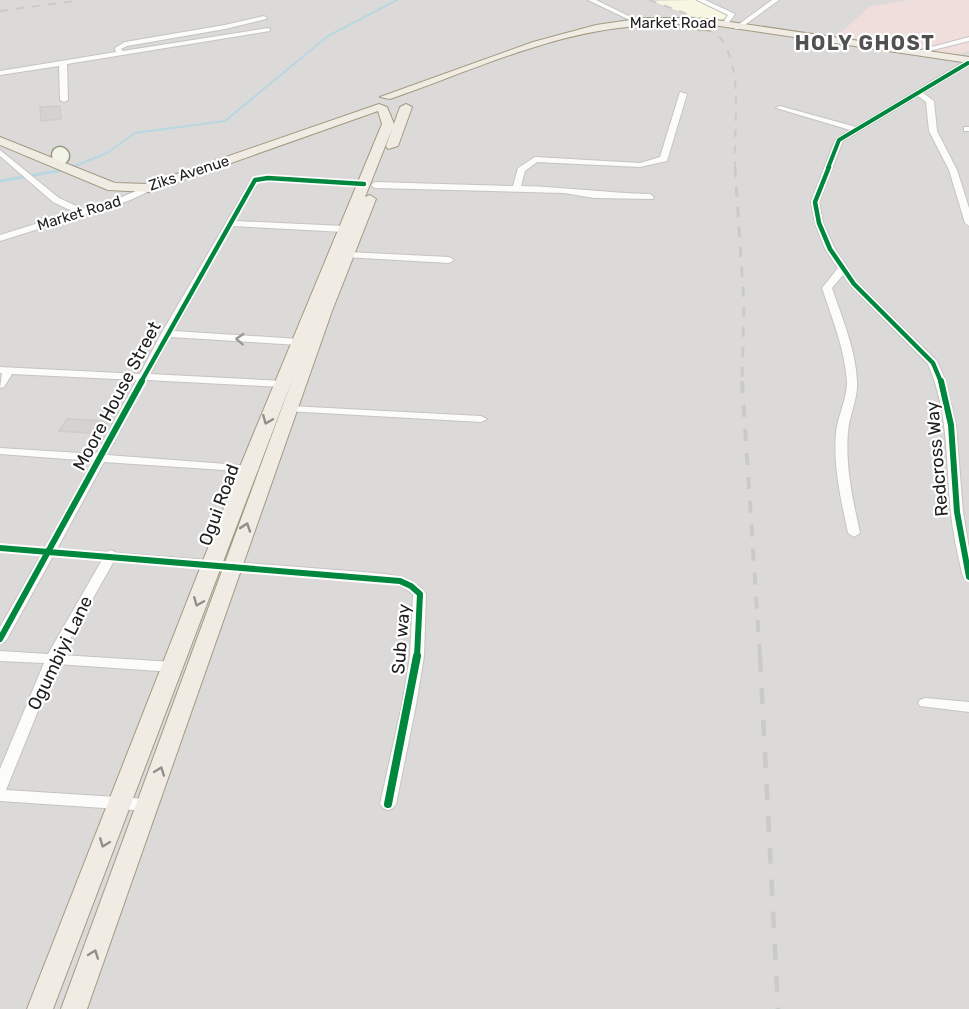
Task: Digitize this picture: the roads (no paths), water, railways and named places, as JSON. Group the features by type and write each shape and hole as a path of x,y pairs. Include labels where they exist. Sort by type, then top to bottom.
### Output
{"main road":[{"name":"Market Road","path":"381,103 537,44 596,28 636,21 711,23 917,52 969,62"},
{"name":"Market Road","path":"409,104 441,82 586,34 626,26 697,22"},
{"name":"Market Road","path":"711,23 726,23 739,27 969,62"},
{"path":"381,103 409,104"},
{"name":"Ziks Avenue","path":"0,141 46,160 92,174 150,185 381,103"},
{"name":"Ogui Road","path":"39,1009 172,667 268,470 348,255 370,185 388,124 381,103"},
{"name":"Ogui Road","path":"74,1009 148,805 223,565 248,469 344,229 370,185 409,104"},
{"name":"Ziks Avenue","path":"0,130 60,155 92,174"}],"street":[{"path":"591,0 636,21"},
{"path":"700,0 732,14 726,23"},
{"path":"739,27 776,0"},
{"path":"122,54 118,48 125,44 264,18"},
{"path":"0,73 268,30"},
{"path":"917,52 969,39"},
{"name":"Redcross Way","path":"969,62 840,140 834,149 815,202 819,223 831,249 854,284 876,309 933,363 941,379 948,398 952,427 957,521 969,577"},
{"path":"63,63 64,99"},
{"path":"917,92 930,101 933,131 953,170 969,223"},
{"path":"516,189 521,170 535,159 640,165 664,159 683,94"},
{"path":"780,108 856,129"},
{"path":"0,152 56,200 81,212"},
{"name":"Moore House Street","path":"0,639 51,551 166,334 255,180 268,178 370,185"},
{"name":"Market Road","path":"0,237 124,199 150,185"},
{"path":"370,185 516,189 650,197"},
{"path":"229,223 344,229"},
{"path":"348,255 449,261"},
{"path":"843,268 827,288 846,342 852,381 852,398 842,433 842,474 854,533"},
{"path":"166,334 299,342"},
{"path":"0,385 5,370 282,384"},
{"path":"290,409 481,419"},
{"path":"0,451 268,470"},
{"path":"0,548 111,554 223,565"},
{"name":"Ogumbiyi Lane","path":"0,787 52,660 111,554"},
{"name":"Sub way","path":"223,565 375,577 409,584 420,594 417,656 410,705 388,804"},
{"path":"0,656 172,667"},
{"path":"926,703 969,707"},
{"path":"0,795 148,805"}],"waterway":[{"path":"74,167 70,168 107,153 135,133 225,121 328,36 397,0"},
{"path":"0,181 63,170"}],"railway":[{"path":"0,11 81,0"},
{"path":"649,0 705,23 719,36 727,49 735,82 735,167"},
{"path":"735,167 744,304 742,381"},
{"path":"742,381 760,657"},
{"path":"760,656 778,1009"}],"district":[{"name":"HOLY GHOST","path":"865,43"}]}
